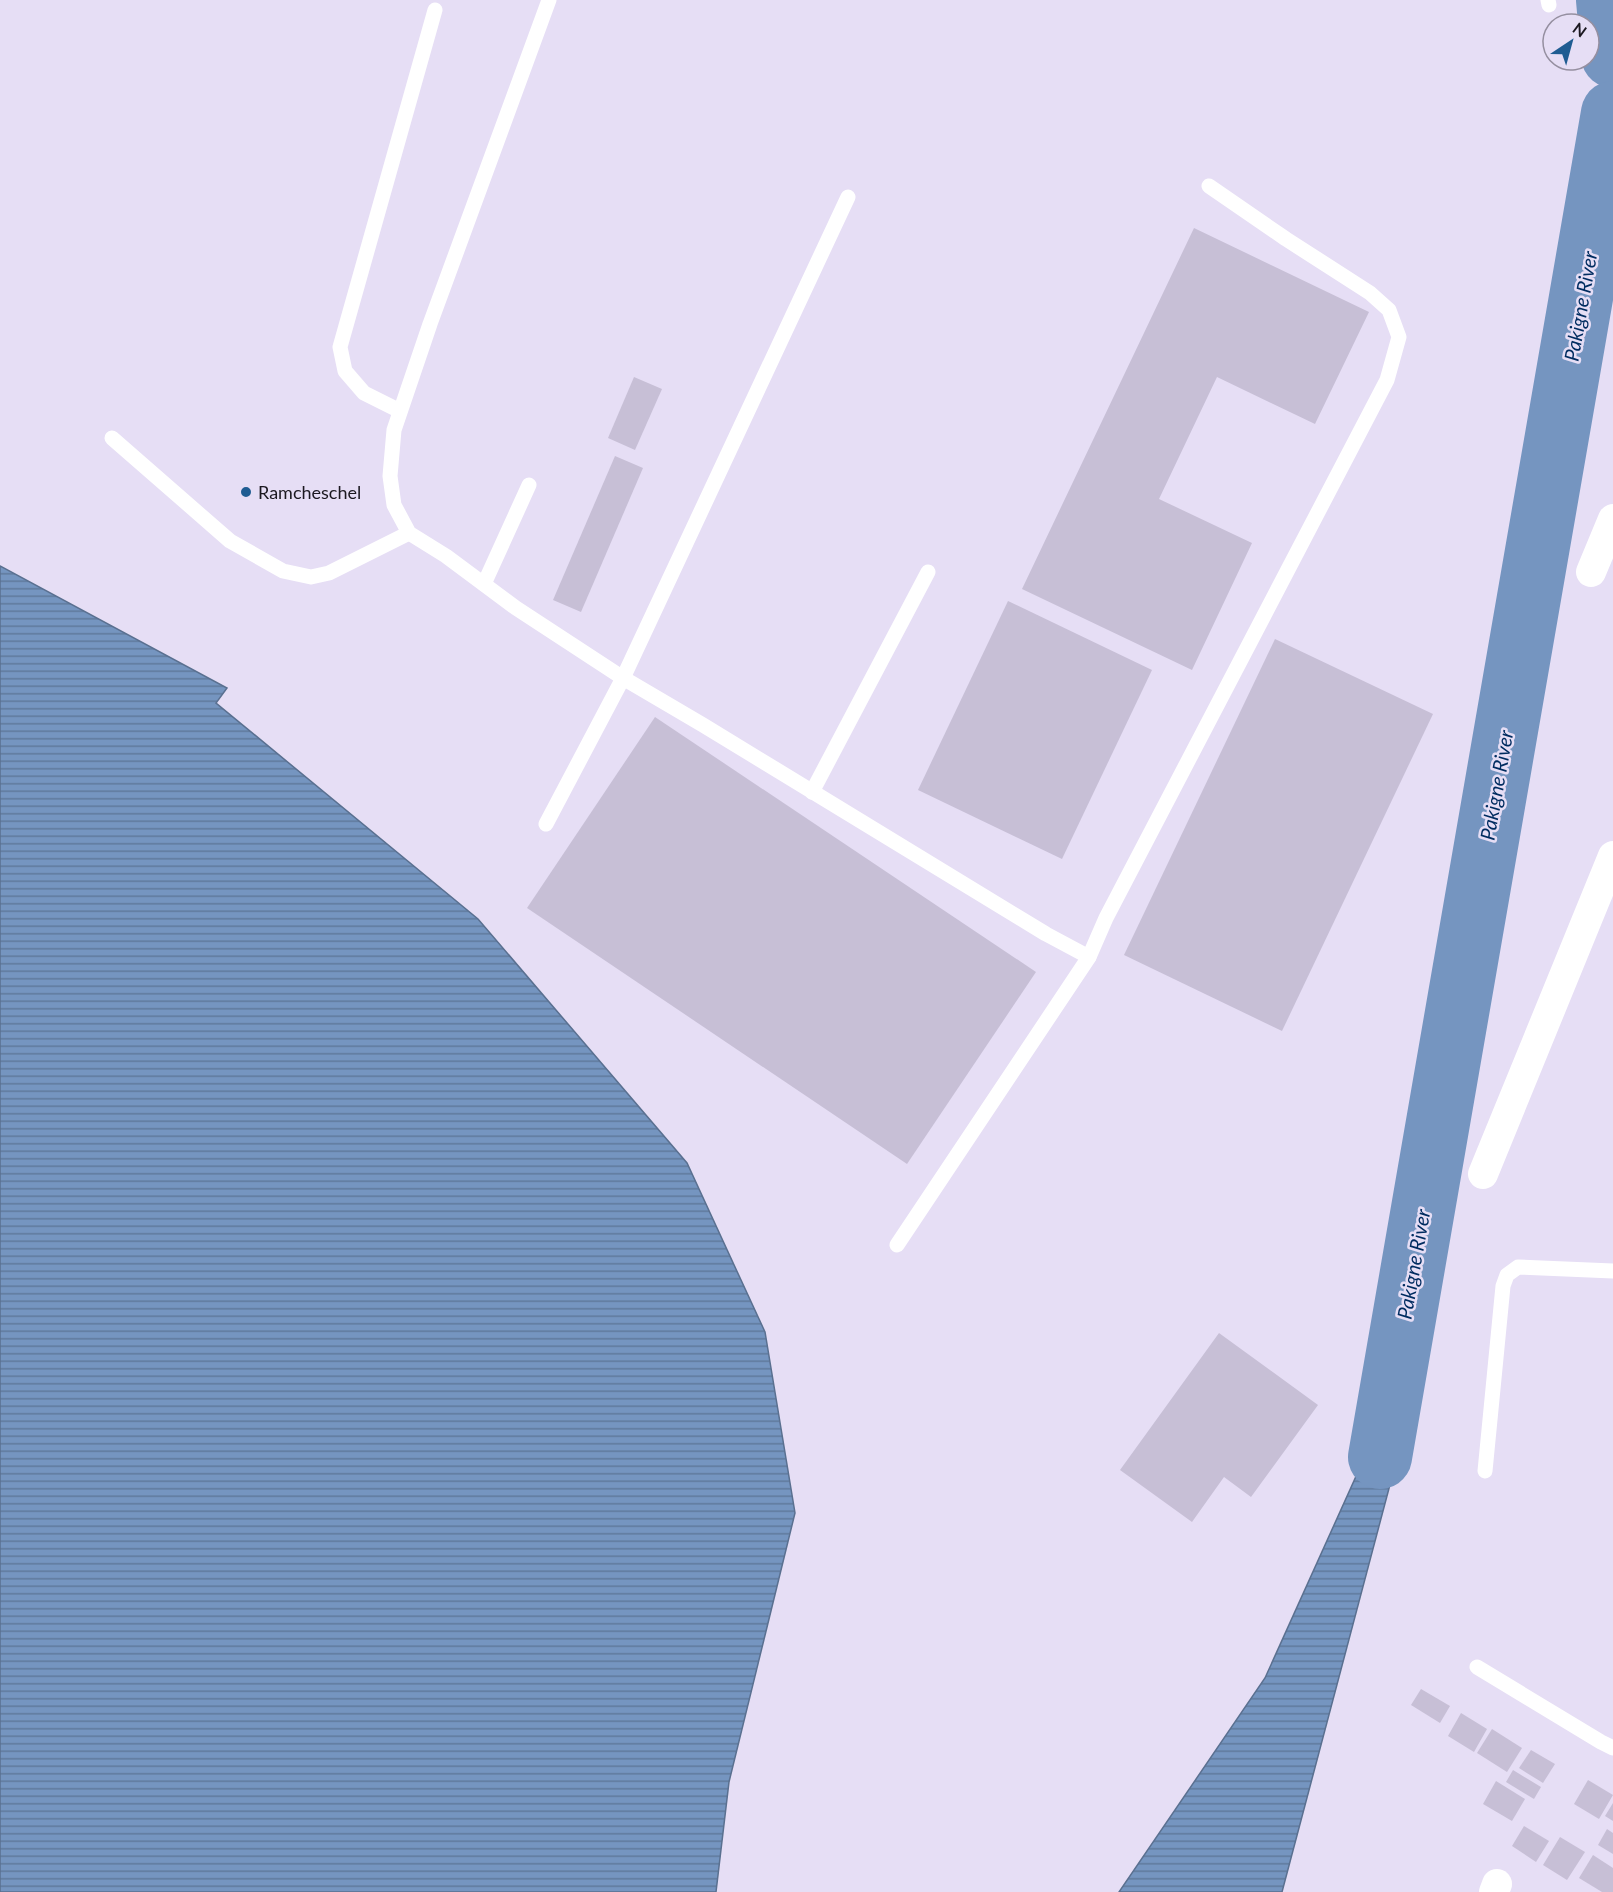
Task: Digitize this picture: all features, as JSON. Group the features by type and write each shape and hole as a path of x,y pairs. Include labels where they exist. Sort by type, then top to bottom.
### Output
{"street":[{"path":"1591,572 1613,519"},
{"path":"1483,1174 1613,856"}],"lane":[{"path":"549,0 434,313 394,430 390,476 394,505 409,533 446,556 516,608 623,678 1046,934 1089,957"},
{"path":"400,411 364,393 345,371 340,347 435,10"},
{"path":"897,1245 1089,957 1106,918 1387,380 1399,337 1389,310 1370,293 1209,186"},
{"path":"546,824 623,678 848,197"},
{"path":"112,438 230,541 283,571 311,577 329,573 409,533"},
{"path":"484,584 529,485"},
{"path":"812,792 928,572"},
{"path":"1485,1471 1503,1286 1507,1275 1518,1268 1613,1271"},
{"path":"1477,1667 1591,1737 1613,1748"}],"water":[{"path":"0,566 227,688 216,703 478,919 687,1163 765,1332 795,1513 729,1782 716,1892 0,1892"},
{"path":"1367,1452 1396,1462 1282,1892 1119,1892 1265,1678"}],"building":[{"path":"1194,228 1369,312 1315,424 1217,377 1159,499 1252,543 1192,670 1022,589"},
{"path":"634,377 662,389 635,450 608,438"},
{"path":"615,456 643,468 581,612 553,600"},
{"path":"1008,601 1152,670 1062,859 918,790"},
{"path":"1275,639 1433,714 1282,1031 1124,955"},
{"path":"655,717 1036,972 907,1164 527,908"},
{"path":"1219,1333 1318,1405 1251,1497 1224,1477 1192,1522 1120,1470"},
{"path":"1421,1689 1450,1706 1440,1723 1411,1705"},
{"path":"1461,1713 1487,1729 1474,1752 1448,1736"},
{"path":"1492,1729 1522,1748 1507,1772 1477,1753"},
{"path":"1531,1750 1555,1764 1543,1783 1519,1768"},
{"path":"1513,1770 1541,1787 1534,1799 1506,1782"},
{"path":"1588,1780 1613,1795 1599,1819 1574,1804"},
{"path":"1496,1781 1525,1799 1512,1821 1483,1804"},
{"path":"1613,1803 1613,1821 1605,1816"},
{"path":"1524,1826 1549,1841 1536,1862 1512,1846"},
{"path":"1607,1829 1613,1833 1613,1854 1598,1845"},
{"path":"1560,1837 1585,1852 1567,1880 1543,1865"},
{"path":"1593,1855 1613,1868 1613,1892 1602,1892 1579,1878"}],"waterway":[{"name":"Pakigne River","path":"1608,0 1613,56"},
{"name":"Pakigne River","path":"1380,1457 1613,113"}],"place":[{"name":"Ramcheschel","path":"246,492"}]}
